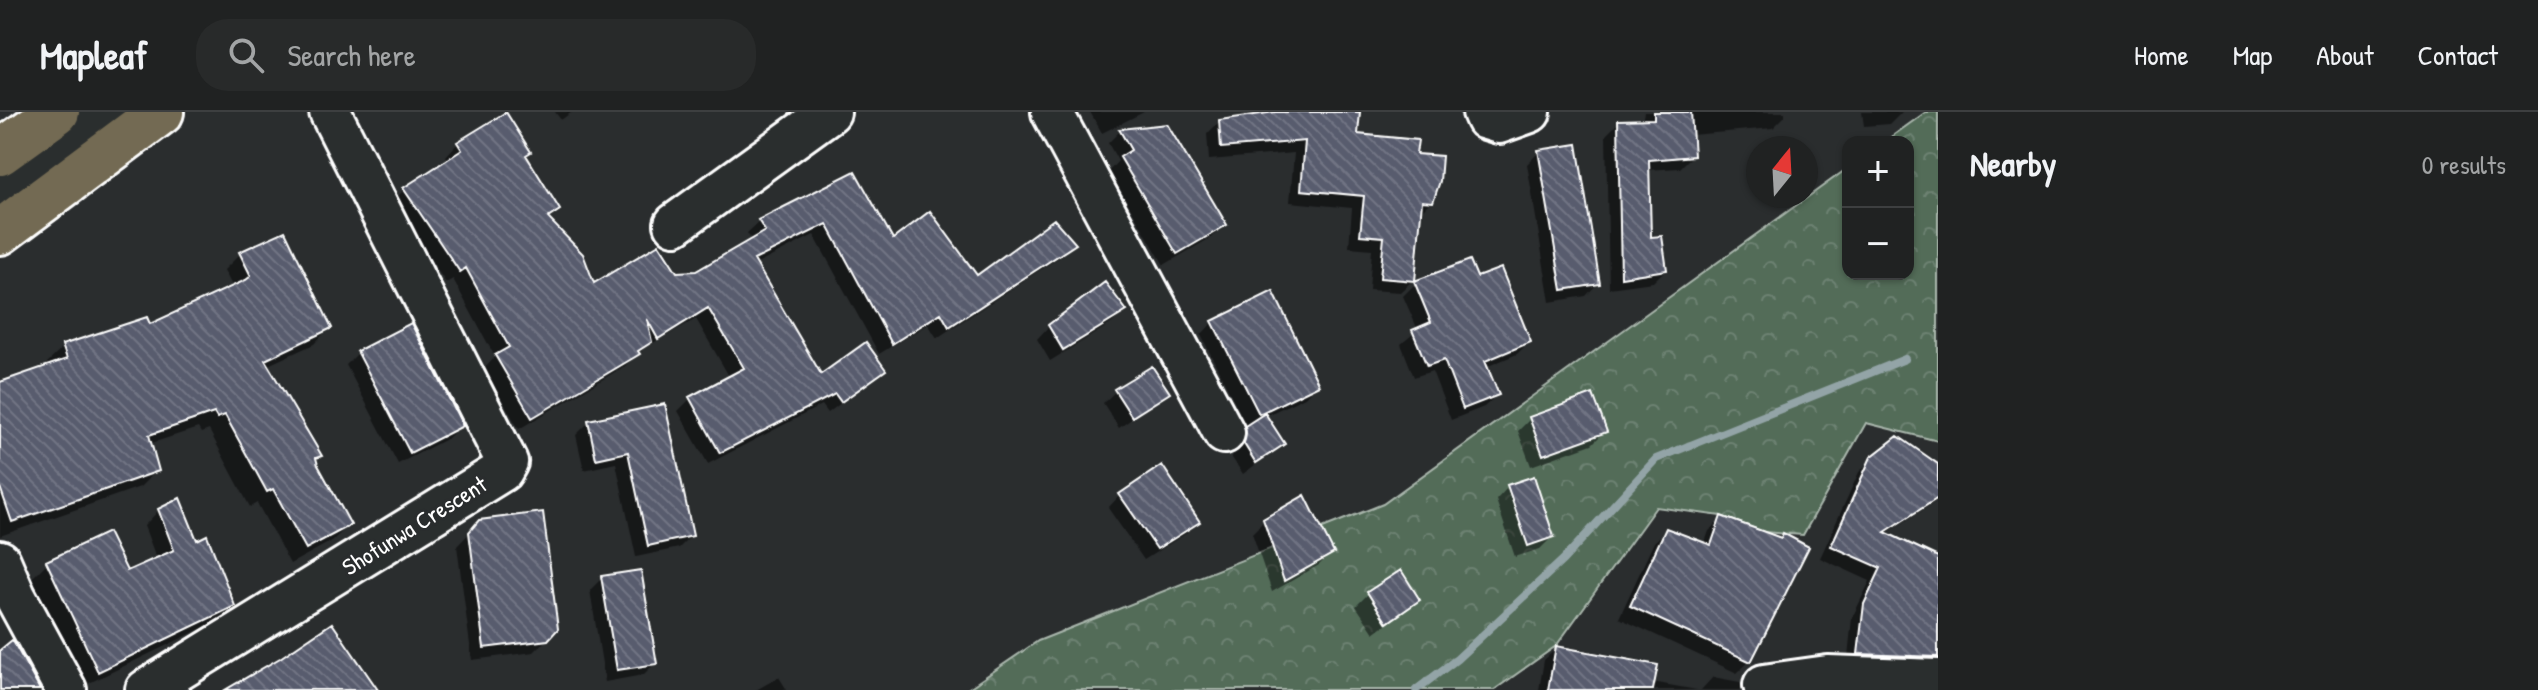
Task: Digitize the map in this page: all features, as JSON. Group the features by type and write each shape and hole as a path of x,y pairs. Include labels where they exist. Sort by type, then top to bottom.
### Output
{"highway":[{"path":"0,153 57,112"},
{"path":"0,232 161,112"}],"street":[{"path":"0,194 110,112"},
{"name":"Shofunwa Crescent","path":"146,690 502,471 507,462 330,112"},
{"path":"675,224 830,112"},
{"path":"1052,112 1224,433"},
{"path":"1483,112 1486,119 1499,123 1530,112"},
{"path":"5,586 66,690"},
{"path":"1764,685 1828,676 1938,680"}],"green space":[{"path":"1926,112 1938,112 1938,441 1866,423 1803,535 1764,532 1721,516 1656,507 1556,646 1494,690 966,690 1038,641 1383,504 1793,208 1818,208 1818,190 1842,172 1842,280 1914,280 1914,136 1892,136"}],"building":[{"path":"506,112 531,152 526,155 560,210 548,218 583,254 594,283 659,244 677,272 696,271 765,231 758,220 855,171 893,239 930,211 977,275 1054,219 1076,244 949,327 941,313 892,344 827,224 754,260 821,374 866,342 886,370 841,402 835,394 720,453 689,397 744,368 708,308 658,339 647,319 652,342 638,351 640,354 532,418 495,355 509,347 466,268 460,272 403,188 462,150 457,142"},
{"path":"1275,112 1360,112 1358,134 1418,140 1416,154 1442,156 1440,181 1433,202 1422,201 1415,281 1380,278 1384,237 1360,235 1364,196 1301,190 1305,141 1221,148 1219,120"},
{"path":"1654,112 1691,112 1694,156 1649,160 1651,237 1662,236 1667,270 1621,277 1618,120 1654,119"},
{"path":"1167,124 1227,225 1177,254 1120,157 1131,150 1119,129"},
{"path":"1577,144 1600,284 1562,290 1538,150"},
{"path":"285,231 332,328 265,360 322,456 316,458 318,465 351,525 306,549 273,489 267,492 225,415 217,418 214,413 149,435 159,471 12,522 0,487 0,382 67,359 62,345 147,317 150,324 246,280 251,276 239,252"},
{"path":"1470,260 1477,277 1501,268 1531,342 1485,361 1499,395 1463,409 1444,360 1427,366 1412,330 1431,322 1414,281"},
{"path":"1105,282 1127,311 1063,350 1048,325"},
{"path":"1273,291 1319,385 1259,414 1212,321"},
{"path":"411,323 463,426 410,453 357,351"},
{"path":"1152,366 1170,393 1132,417 1114,389"},
{"path":"1593,394 1607,432 1543,455 1529,417"},
{"path":"665,404 693,536 648,546 628,452 596,459 588,420"},
{"path":"1265,413 1285,444 1256,463 1244,444 1245,426"},
{"path":"1898,436 1938,464 1938,498 1885,532 1938,557 1938,657 1858,654 1864,604 1881,568 1831,546 1871,457"},
{"path":"1162,465 1200,522 1157,549 1119,494"},
{"path":"1534,476 1554,537 1528,546 1507,485"},
{"path":"1305,495 1334,553 1284,581 1263,519"},
{"path":"180,498 197,540 207,535 235,606 98,672 46,561 108,532 127,571 174,550 158,509"},
{"path":"543,512 558,629 548,640 484,648 469,532 479,520"},
{"path":"1721,516 1781,538 1783,533 1809,547 1751,662 1630,606 1666,528 1711,545"},
{"path":"641,570 657,664 617,670 601,576"},
{"path":"1401,570 1420,600 1387,623 1367,592"},
{"path":"332,623 378,690 225,690 280,658"},
{"path":"12,640 40,690 0,690 0,650"},
{"path":"1556,646 1658,665 1653,690 1548,690"}],"waterway":[{"path":"1416,690 1457,659 1563,560 1656,459 1905,359"}]}
